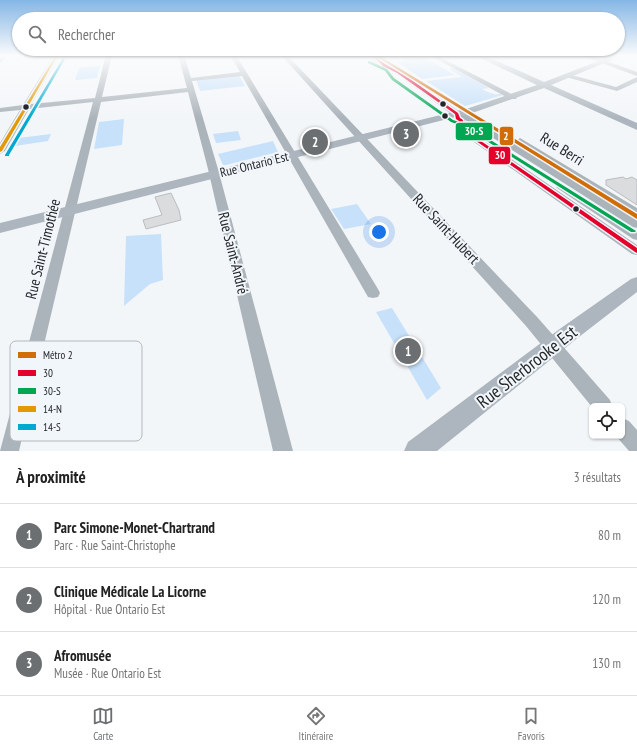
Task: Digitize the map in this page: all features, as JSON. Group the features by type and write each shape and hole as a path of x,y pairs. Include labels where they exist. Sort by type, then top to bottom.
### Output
{"main road":[{"path":"524,76 637,127"},
{"name":"Rue Ontario Est","path":"0,228 362,138 459,117 472,110 513,97 568,76"},
{"name":"Rue Sherbrooke Est","path":"417,451 552,346 637,283"}],"street":[{"path":"0,151 44,76"},
{"name":"Rue Saint-Timothée","path":"36,341 103,76"},
{"name":"Rue Saint-André","path":"186,76 214,175 283,451"},
{"path":"187,80 225,76"},
{"path":"245,76 373,293"},
{"name":"Rue Saint-Hubert","path":"304,76 532,322 600,403"},
{"name":"Rue Berri","path":"403,76 459,117 637,236"},
{"path":"473,76 513,97"},
{"path":"568,76 617,89 637,79"},
{"path":"0,110 191,90"},
{"name":"Rue Berri","path":"472,110 637,212"},
{"name":"Rue Berri","path":"459,117 468,118 637,224"},
{"name":"Rue Berri","path":"459,117 460,128 637,251"},
{"path":"625,431 637,444"},
{"name":"Rue Saint-Timothée","path":"9,451 11,441"}],"shaded area":[{"path":"76,76 97,76 97,78 75,80"},
{"path":"240,76 245,86 200,91 196,79"},
{"path":"418,76 446,76 422,79"},
{"path":"460,76 467,76 489,88 482,89 494,94 503,95 465,106 426,81 462,77"},
{"path":"124,119 122,145 94,149 99,122"},
{"path":"238,131 241,140 216,143 213,134"},
{"path":"51,134 48,141 15,146 19,138"},
{"path":"273,141 278,152 226,165 223,165 218,154"},
{"path":"357,204 371,224 344,229 331,209"},
{"path":"161,234 163,280 150,284 124,306 126,236"},
{"path":"392,308 441,388 427,400 376,312"}],"building":[{"path":"623,177 626,179 632,177 637,180 637,205 606,185 606,180"},
{"path":"171,193 179,210 181,220 146,229 143,220 162,215 155,197"}],"metro line":[{"name":"2","path":"410,76 637,217"}],"transit line":[{"name":"14-N","path":"0,151 45,76"},
{"name":"14-S","path":"7,155 54,76"},
{"name":"30-S","path":"391,76 452,121 464,125 633,231"},
{"name":"30","path":"404,76 457,114 458,119 461,120 460,128 637,251"}],"place":[{"name":"Afromusée","path":"406,134"},
{"name":"Clinique Médicale La Licorne","path":"315,142"},
{"name":"Parc Simone-Monet-Chartrand","path":"408,351"}]}
